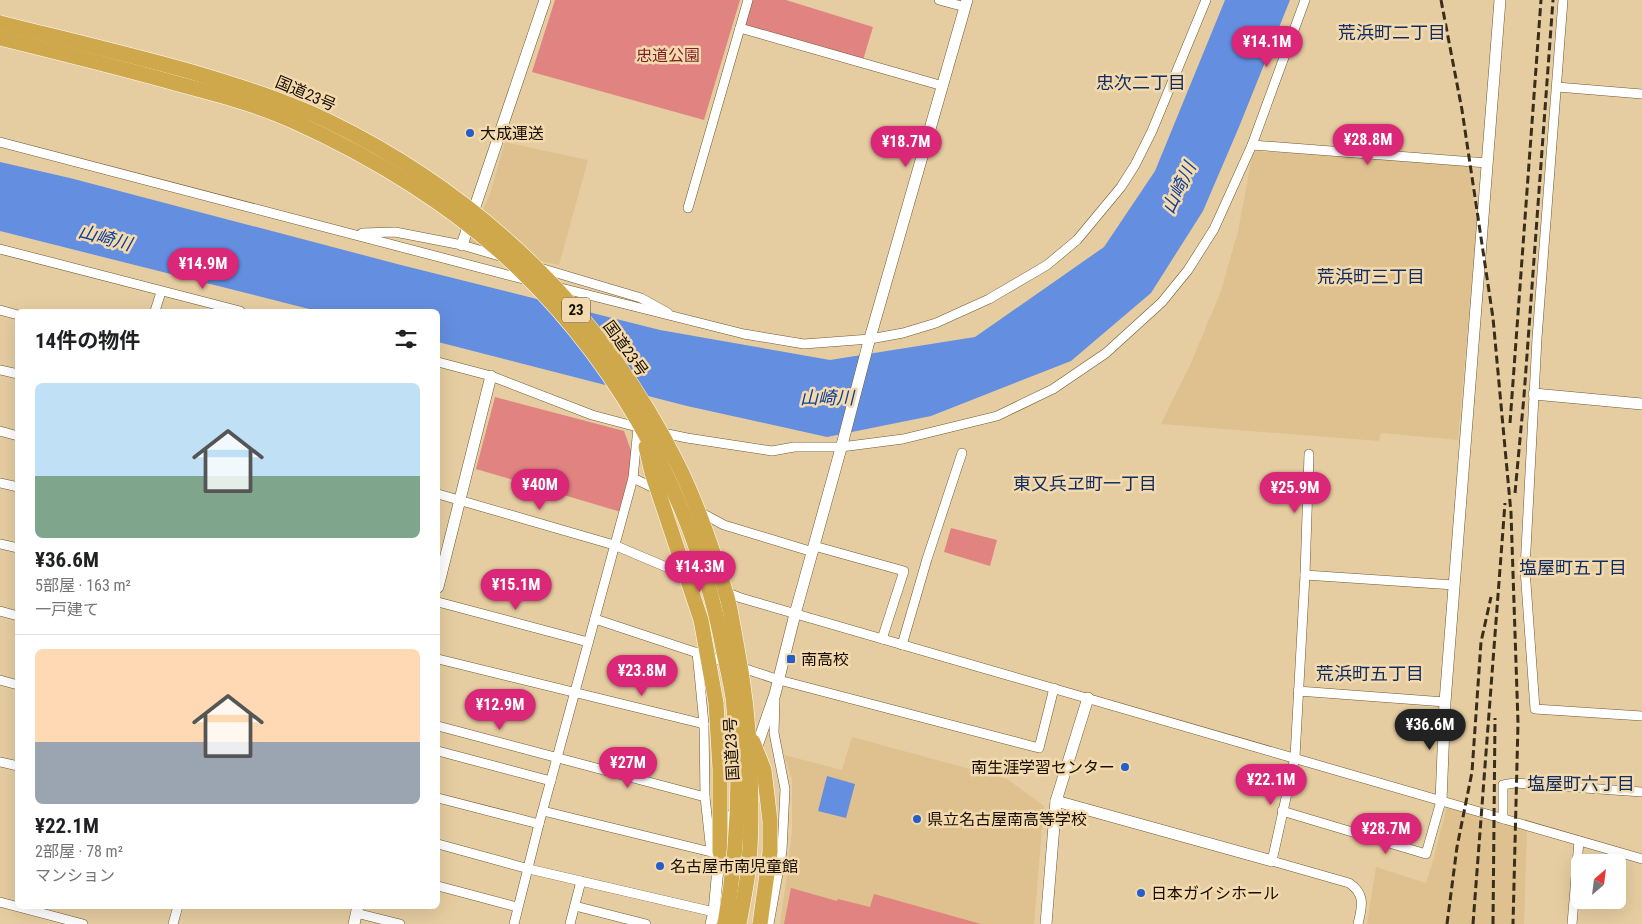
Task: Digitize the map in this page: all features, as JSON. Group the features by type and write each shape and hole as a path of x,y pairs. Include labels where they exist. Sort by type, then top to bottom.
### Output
{"highway":[{"name":"国道23号","path":"0,23 136,56 251,89 330,122 376,147 436,184 486,222 523,254 564,296 603,343 637,393 679,467 703,524 728,600 744,684 749,729 751,800 748,871 739,924"},
{"name":"国道23号","path":"0,38 135,71 233,99 291,120 350,148 386,168 479,234 548,298 590,348 639,425 673,488 696,546 718,617 733,696 738,759 738,812 732,884 725,924"},
{"path":"639,425 652,473 701,620 716,703 720,769 717,854"},
{"path":"749,729 764,770 770,821 770,852 760,924"}],"street":[{"path":"462,245 545,0"},
{"path":"688,208 748,0"},
{"path":"717,854 776,694 795,614 869,342 966,4 939,0"},
{"path":"0,142 679,320 804,344 869,342 936,323 990,299 1047,266 1077,240 1121,187 1135,165 1152,131 1206,0"},
{"path":"440,363 491,376 605,419 639,425 687,438 772,452 794,447 903,439 997,416 1053,389 1106,353 1162,302 1188,270 1214,229 1252,145 1305,0"},
{"path":"1282,811 1426,854 1441,801 1445,702 1500,0"},
{"path":"1564,0 1539,302 1525,569 1535,709 1642,716"},
{"path":"740,28 943,86"},
{"path":"1557,87 1642,94"},
{"path":"1252,145 1487,163"},
{"path":"351,234 395,232 462,245 641,298 679,320"},
{"path":"0,249 232,309"},
{"path":"156,309 161,292"},
{"path":"0,310 15,314"},
{"path":"0,370 15,373"},
{"path":"440,579 491,376"},
{"path":"1534,394 1642,404"},
{"path":"514,924 539,824 633,478 639,425"},
{"path":"0,431 15,435"},
{"path":"902,645 962,454"},
{"path":"1272,861 1295,757 1305,575 1309,454"},
{"path":"633,478 724,525 904,571 882,638"},
{"path":"0,483 15,486"},
{"path":"440,495 614,544 735,596 1642,859"},
{"path":"0,544 15,547"},
{"path":"1305,575 1454,586"},
{"path":"440,603 588,642"},
{"path":"0,611 15,615"},
{"path":"595,619 779,680 1039,748 1054,688"},
{"path":"697,652 704,724 705,797 717,854 714,912 711,924"},
{"path":"440,659 704,724"},
{"path":"0,680 15,683"},
{"path":"1298,690 1445,702"},
{"path":"769,924 782,852 785,789 774,733 776,694"},
{"path":"1046,924 1056,801 1088,698"},
{"path":"440,727 705,797"},
{"path":"440,752 551,781"},
{"path":"0,762 15,765"},
{"path":"1504,819 1503,785 1514,782 1642,792"},
{"path":"440,799 539,824"},
{"path":"1056,801 1350,883 1358,888 1361,896 1362,906 1358,924"},
{"path":"543,811 717,854"},
{"path":"1572,924 1579,841"},
{"path":"440,845 529,869 714,912"},
{"path":"570,924 581,881"},
{"path":"440,887 517,907"},
{"path":"0,902 15,906"},
{"path":"575,906 646,924"},
{"path":"24,909 83,924"},
{"path":"173,924 177,909"},
{"path":"356,914 400,924"}],"shaded area":[{"path":"505,142 588,160 559,265 471,246 469,240 490,194"},
{"path":"1253,151 1468,164 1477,223 1458,440 1381,433 1379,441 1161,424 1190,365 1221,291 1238,231"},
{"name":"県立名古屋南高等学校","path":"852,737 1007,779 1044,806 1034,924 780,924 792,832 792,779 784,755 842,770"},
{"path":"1447,806 1527,830 1524,924 1367,924 1376,867 1426,883"}],"green space":[{"name":"忠道公園","path":"555,0 740,0 704,120 532,72"},
{"path":"753,0 786,0 873,27 863,60 745,26"},
{"path":"495,397 624,431 633,456 631,478 621,512 476,469"},
{"path":"951,528 997,540 990,566 944,552"},
{"path":"791,888 837,901 838,899 870,907 874,894 981,924 784,924"}],"water":[{"name":"山崎川","path":"1225,0 1290,0 1203,211 1151,293 1071,361 931,416 827,437 687,406 440,343 440,309 309,309 0,231 0,162 70,178 401,265 660,330 830,360 975,337 1104,247 1155,171"},
{"path":"827,776 855,784 846,818 818,811"}],"railway":[{"path":"1441,0 1462,110 1493,318 1511,513 1518,723 1513,924"},
{"path":"1510,423 1541,0"},
{"path":"1515,493 1524,396 1553,0"},
{"path":"1473,924 1505,503"},
{"path":"1447,924 1457,847 1472,772 1481,642 1491,597"},
{"path":"1493,924 1495,718"}],"place":[{"name":"大成運送","path":"470,133"},
{"name":"南高校","path":"791,659"},
{"name":"南生涯学習センター","path":"1125,767"},
{"name":"県立名古屋南高等学校","path":"917,819"},
{"name":"名古屋市南児童館","path":"660,866"},
{"name":"日本ガイシホール","path":"1141,893"}],"district":[{"name":"荒浜町二丁目","path":"1392,33"},
{"name":"忠次二丁目","path":"1141,83"},
{"name":"荒浜町三丁目","path":"1371,277"},
{"name":"東又兵ヱ町一丁目","path":"1085,484"},
{"name":"塩屋町五丁目","path":"1573,568"},
{"name":"荒浜町五丁目","path":"1370,674"},
{"name":"塩屋町六丁目","path":"1581,784"}]}
